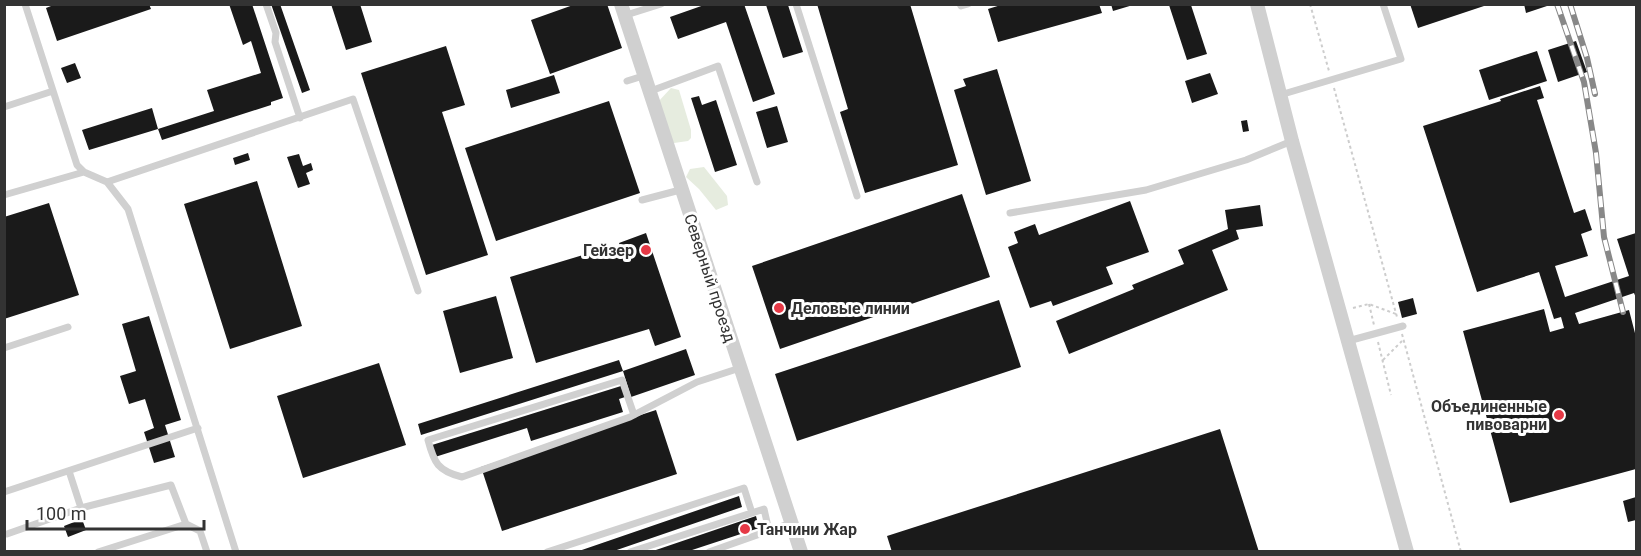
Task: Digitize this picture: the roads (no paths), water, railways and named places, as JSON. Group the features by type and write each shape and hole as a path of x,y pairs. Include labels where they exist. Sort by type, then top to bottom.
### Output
{"street":[{"path":"1257,4 1292,141 1407,552"},
{"name":"Северный проезд","path":"622,10 801,552"}],"lane":[{"path":"25,4 77,165 84,172 107,182 128,209 236,552"},
{"path":"266,4 276,33 275,42 300,118"},
{"path":"622,10 661,4"},
{"path":"796,4 856,196"},
{"path":"960,4 961,6 968,4"},
{"path":"1281,94 1401,59 1383,4"},
{"path":"648,92 718,66 757,182"},
{"path":"627,81 643,76"},
{"path":"4,107 52,92"},
{"path":"107,182 353,99 418,291"},
{"path":"1011,213 1146,190 1246,160 1292,141"},
{"path":"4,195 84,172"},
{"path":"642,201 680,190"},
{"path":"1348,341 1401,326"},
{"path":"4,348 68,327"},
{"path":"634,415 622,380 428,440 438,466 447,473 462,477 634,415 697,382 740,368"},
{"path":"4,492 198,428"},
{"path":"69,471 81,507"},
{"path":"5,532 81,507 171,485 186,524 200,531 207,552"},
{"path":"547,552 744,488 752,513"},
{"path":"630,552 764,509 769,531"},
{"path":"709,552 791,523"},
{"path":"99,552 186,524"}],"railway":[{"path":"1557,4 1584,82 1596,153 1604,237 1623,312"},
{"path":"1570,4 1587,58 1595,94"}],"place":[{"name":"Гейзер","path":"646,250"},
{"name":"Деловые линии","path":"779,308"},
{"name":"Объединенные пивоварни","path":"1559,415"},
{"name":"Танчини Жар","path":"745,529"}]}
